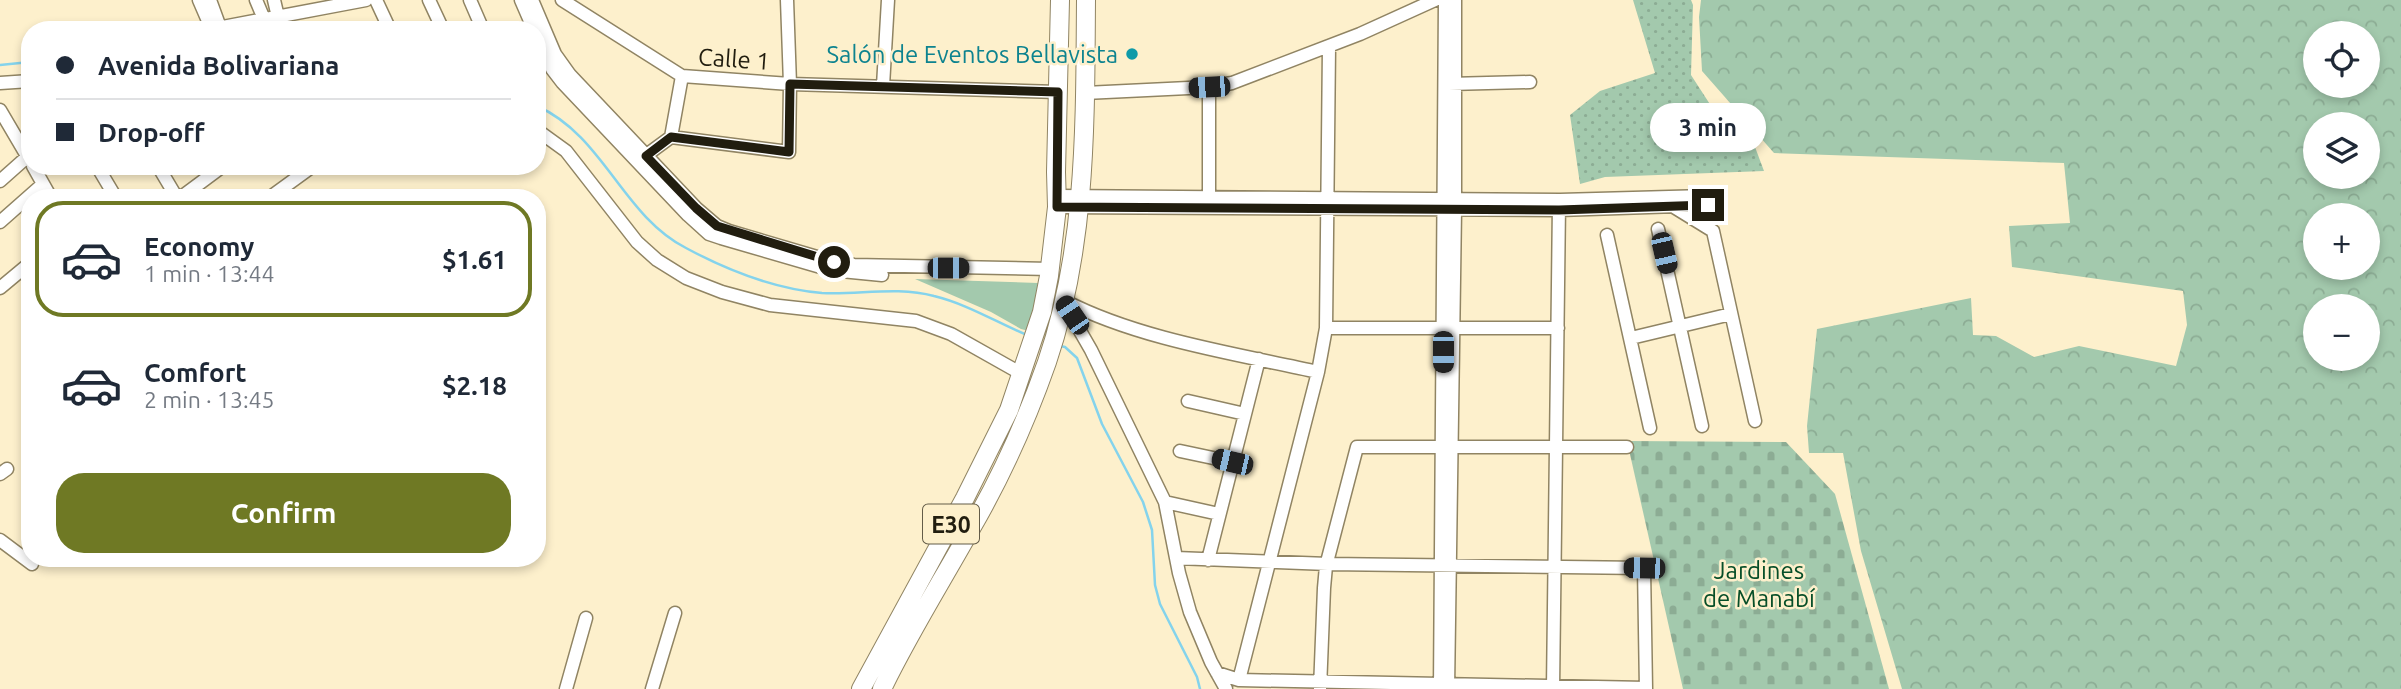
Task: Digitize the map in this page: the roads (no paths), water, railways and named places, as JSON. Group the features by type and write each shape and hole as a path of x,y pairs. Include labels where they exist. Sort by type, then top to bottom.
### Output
{"highway":[{"name":"E30","path":"861,689 965,498 1009,410 1037,331 1049,273 1057,201 1060,0"},
{"name":"E30","path":"882,689 907,638 973,526 997,478 1026,416 1055,335 1077,238 1085,93 1086,0"},
{"path":"908,601 924,611"}],"street":[{"path":"199,0 211,21"},
{"path":"210,0 214,21"},
{"path":"256,0 264,19"},
{"path":"275,0 278,17"},
{"path":"254,21 320,4 366,0"},
{"path":"376,0 386,21"},
{"path":"429,0 439,21"},
{"path":"470,0 479,21"},
{"path":"521,0 530,21"},
{"path":"532,0 541,21"},
{"name":"Calle 1","path":"562,0 682,76 790,84 1058,92"},
{"path":"641,159 671,137 789,152 787,0"},
{"path":"883,86 888,0"},
{"path":"1085,93 1209,87 1247,78 1329,47 1435,0"},
{"path":"1444,686 1450,204 1450,84 1445,0"},
{"path":"1450,84 1455,0"},
{"path":"546,33 564,69 641,159"},
{"path":"1239,680 1318,372 1326,328 1329,47"},
{"path":"546,59 562,82 641,159 717,226 834,262 871,267 1049,273"},
{"path":"671,137 682,76"},
{"path":"0,83 21,82"},
{"path":"1450,84 1531,82"},
{"path":"1209,87 1210,204"},
{"path":"1,115 21,147"},
{"path":"546,137 566,152 637,243 666,267 686,278 722,292 787,308 916,321 951,334 1022,374"},
{"path":"0,181 21,167"},
{"path":"38,175 46,189"},
{"path":"191,189 211,175"},
{"path":"281,189 301,175"},
{"path":"37,189 43,184"},
{"path":"1057,201 1674,207 1708,205 1706,197 1560,205"},
{"path":"0,222 21,203"},
{"path":"1553,687 1560,205"},
{"path":"1674,207 1713,231 1755,421"},
{"path":"1658,229 1702,426"},
{"path":"1606,235 1650,428"},
{"path":"0,288 21,270"},
{"path":"1064,302 1084,335 1165,502 1190,612 1226,689"},
{"path":"1064,302 1136,329 1318,372"},
{"path":"1630,338 1731,314"},
{"path":"1326,328 1558,328"},
{"path":"1055,335 1069,332 1084,335"},
{"path":"1208,560 1259,359"},
{"path":"1188,401 1245,414"},
{"path":"1320,685 1324,588 1357,447 1627,447"},
{"path":"1180,451 1232,462"},
{"path":"1165,502 1219,514"},
{"path":"0,540 21,556"},
{"path":"1176,558 1328,564 1644,568 1646,688 1320,685 1239,680 1217,673"},
{"path":"652,689 675,613"},
{"path":"566,689 586,618"}],"waterway":[{"path":"0,65 21,63"},
{"path":"546,111 580,136 645,216 664,234 718,264 769,283 804,291 906,292 934,296 970,308 1027,335"},
{"path":"1060,346 1077,358 1102,424 1143,502 1152,530 1155,585 1160,604 1197,677 1200,689"}],"place":[{"name":"Salón de Eventos Bellavista","path":"1132,54"}],"park label":[{"name":"Jardines de Manabí","path":"1759,584"}]}
